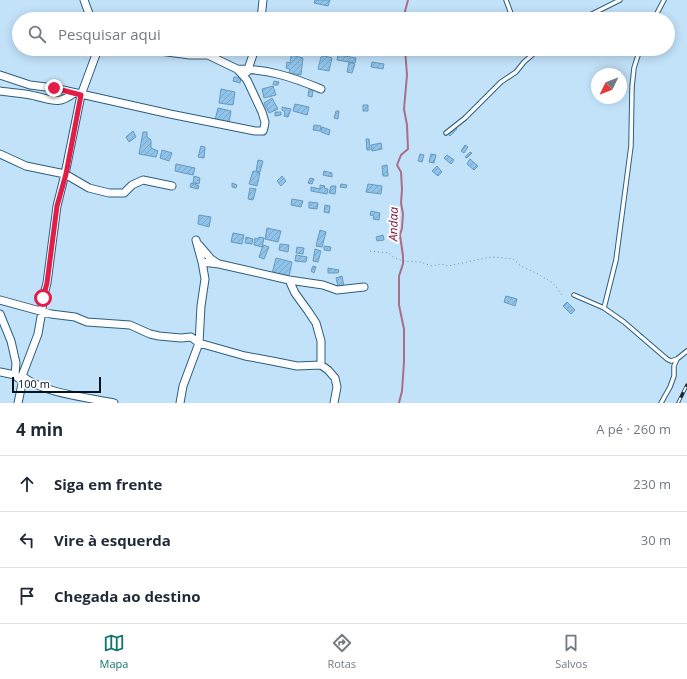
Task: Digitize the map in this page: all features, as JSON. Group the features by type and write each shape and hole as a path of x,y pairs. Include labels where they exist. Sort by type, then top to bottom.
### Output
{"street":[{"path":"84,0 88,12"},
{"path":"262,12 263,0"},
{"path":"18,376 38,334 43,298 47,283 57,206 66,174 81,95 95,56"},
{"path":"0,76 30,85 255,131 263,131 265,122 247,80 237,69 210,56"},
{"path":"247,80 247,69 254,56"},
{"path":"237,69 281,73 321,88"},
{"path":"0,90 54,101 67,98 74,93"},
{"path":"0,154 26,166 66,174 89,188 114,193 124,193 132,186 143,180 172,186"},
{"path":"180,403 183,386 199,343 201,306 205,278 196,240 211,259 218,264"},
{"path":"202,262 218,264 289,280 323,285 337,290 364,286"},
{"path":"289,280 295,293 316,323 321,341 321,365"},
{"path":"0,300 51,314 75,317 87,322 130,325 154,335 191,338 199,343 272,362 297,366 321,365 335,378 337,387 334,403"},
{"path":"0,314 11,341 18,376 22,384 18,403"},
{"path":"0,372 18,376 46,389 114,403"}],"lane":[{"path":"506,0 510,12"},
{"path":"596,12 620,0"},
{"path":"658,12 664,0"},
{"path":"446,133 465,118 501,82 516,72 530,56"},
{"path":"604,308 616,260 631,146 632,87 634,68 638,56"},
{"path":"574,295 604,308 624,322 671,361 677,359 687,351"},
{"path":"661,403 674,376 674,366 677,359"}],"path":[{"path":"370,251 389,253 393,257 403,261 420,262 432,266 441,264 448,266 494,257 513,259 521,266 534,271 553,283 562,295"}],"building":[{"path":"315,0 330,0 328,6 314,3"},
{"path":"291,56 303,58 301,75 289,73 290,69 286,68 287,62 290,63"},
{"path":"325,56 332,58 329,71 318,69 321,57"},
{"path":"338,56 356,58 355,63 337,60"},
{"path":"349,62 355,64 352,73 347,72"},
{"path":"372,62 384,64 383,69 371,67"},
{"path":"234,77 241,78 240,83 233,81"},
{"path":"274,81 279,82 278,85 273,85"},
{"path":"273,86 276,95 264,98 262,89"},
{"path":"221,89 235,92 233,105 219,103"},
{"path":"309,89 313,89 312,97 308,96"},
{"path":"272,98 278,109 269,113 264,103"},
{"path":"295,104 309,107 307,115 293,111"},
{"path":"363,105 368,105 368,111 363,111"},
{"path":"282,107 291,109 288,117 284,116 285,112 282,110"},
{"path":"218,108 231,111 229,123 215,120"},
{"path":"336,111 339,111 338,119 334,118"},
{"path":"275,112 281,112 281,115 275,116"},
{"path":"314,125 321,126 320,131 313,130"},
{"path":"454,126 457,129 450,136 447,133"},
{"path":"322,127 330,130 329,135 321,132"},
{"path":"133,131 136,137 129,142 126,137"},
{"path":"143,132 147,132 147,137 151,140 151,148 158,151 156,157 139,154"},
{"path":"366,139 369,139 370,150 367,150"},
{"path":"381,143 382,149 372,151 371,145"},
{"path":"465,145 468,147 464,153 461,151"},
{"path":"201,146 205,147 204,158 198,157"},
{"path":"162,150 172,153 169,161 160,158"},
{"path":"470,152 472,153 467,158 465,157"},
{"path":"420,154 424,155 422,162 418,161"},
{"path":"431,154 436,155 434,163 429,162"},
{"path":"447,155 454,160 451,164 444,158"},
{"path":"470,159 478,166 474,170 467,164"},
{"path":"258,160 263,161 260,172 256,171"},
{"path":"176,164 195,168 193,175 175,171"},
{"path":"387,165 388,176 383,176 382,166"},
{"path":"437,166 442,172 438,176 432,171"},
{"path":"253,171 260,173 257,186 249,184"},
{"path":"324,171 332,173 332,177 323,175"},
{"path":"194,176 200,178 199,184 193,183"},
{"path":"282,176 286,181 281,186 277,181"},
{"path":"310,178 314,179 312,184 308,183"},
{"path":"191,183 199,186 198,189 190,187"},
{"path":"232,183 237,185 236,188 232,187"},
{"path":"341,184 347,185 346,188 340,187"},
{"path":"368,184 382,186 381,194 366,192"},
{"path":"320,185 325,186 324,188 328,189 327,194 311,191 311,187 320,189"},
{"path":"331,186 336,186 335,194 329,193"},
{"path":"250,188 256,189 253,200 248,199"},
{"path":"292,199 303,201 301,207 291,205"},
{"path":"309,202 318,203 317,209 309,208"},
{"path":"325,205 330,206 329,213 324,212"},
{"path":"371,211 380,213 379,220 373,219 374,216 370,215"},
{"path":"199,215 211,217 209,227 198,224"},
{"path":"267,228 281,231 278,242 265,239"},
{"path":"320,230 326,232 322,247 316,246"},
{"path":"233,233 244,235 242,244 231,242"},
{"path":"383,235 384,240 377,241 376,237"},
{"path":"246,237 253,239 252,244 245,243"},
{"path":"259,237 264,238 262,247 254,245 255,238 258,239"},
{"path":"280,244 289,245 288,252 279,250"},
{"path":"263,245 269,247 264,259 259,257"},
{"path":"324,246 331,247 330,251 324,250"},
{"path":"297,247 304,248 303,254 296,253"},
{"path":"315,249 321,251 318,262 313,261"},
{"path":"296,255 307,257 306,262 295,261"},
{"path":"276,258 292,262 289,277 272,274"},
{"path":"313,266 316,267 314,273 311,271"},
{"path":"328,268 339,270 338,273 328,273"},
{"path":"342,276 344,287 338,286 336,278"},
{"path":"506,296 517,299 515,306 504,302"},
{"path":"567,302 575,310 571,314 563,306"}],"waterway":[{"name":"Andaa","path":"405,12 408,0"},
{"name":"Andaa","path":"399,403 402,391 404,362 404,329 399,305 399,276 403,264 400,235 403,214 401,203 401,172 397,165 401,155 408,149 407,125 404,109 407,75 406,56"}],"railway":[{"path":"678,403 687,385"}],"route":[{"path":"43,298 47,283 57,206 66,174 81,95 54,88"}]}
